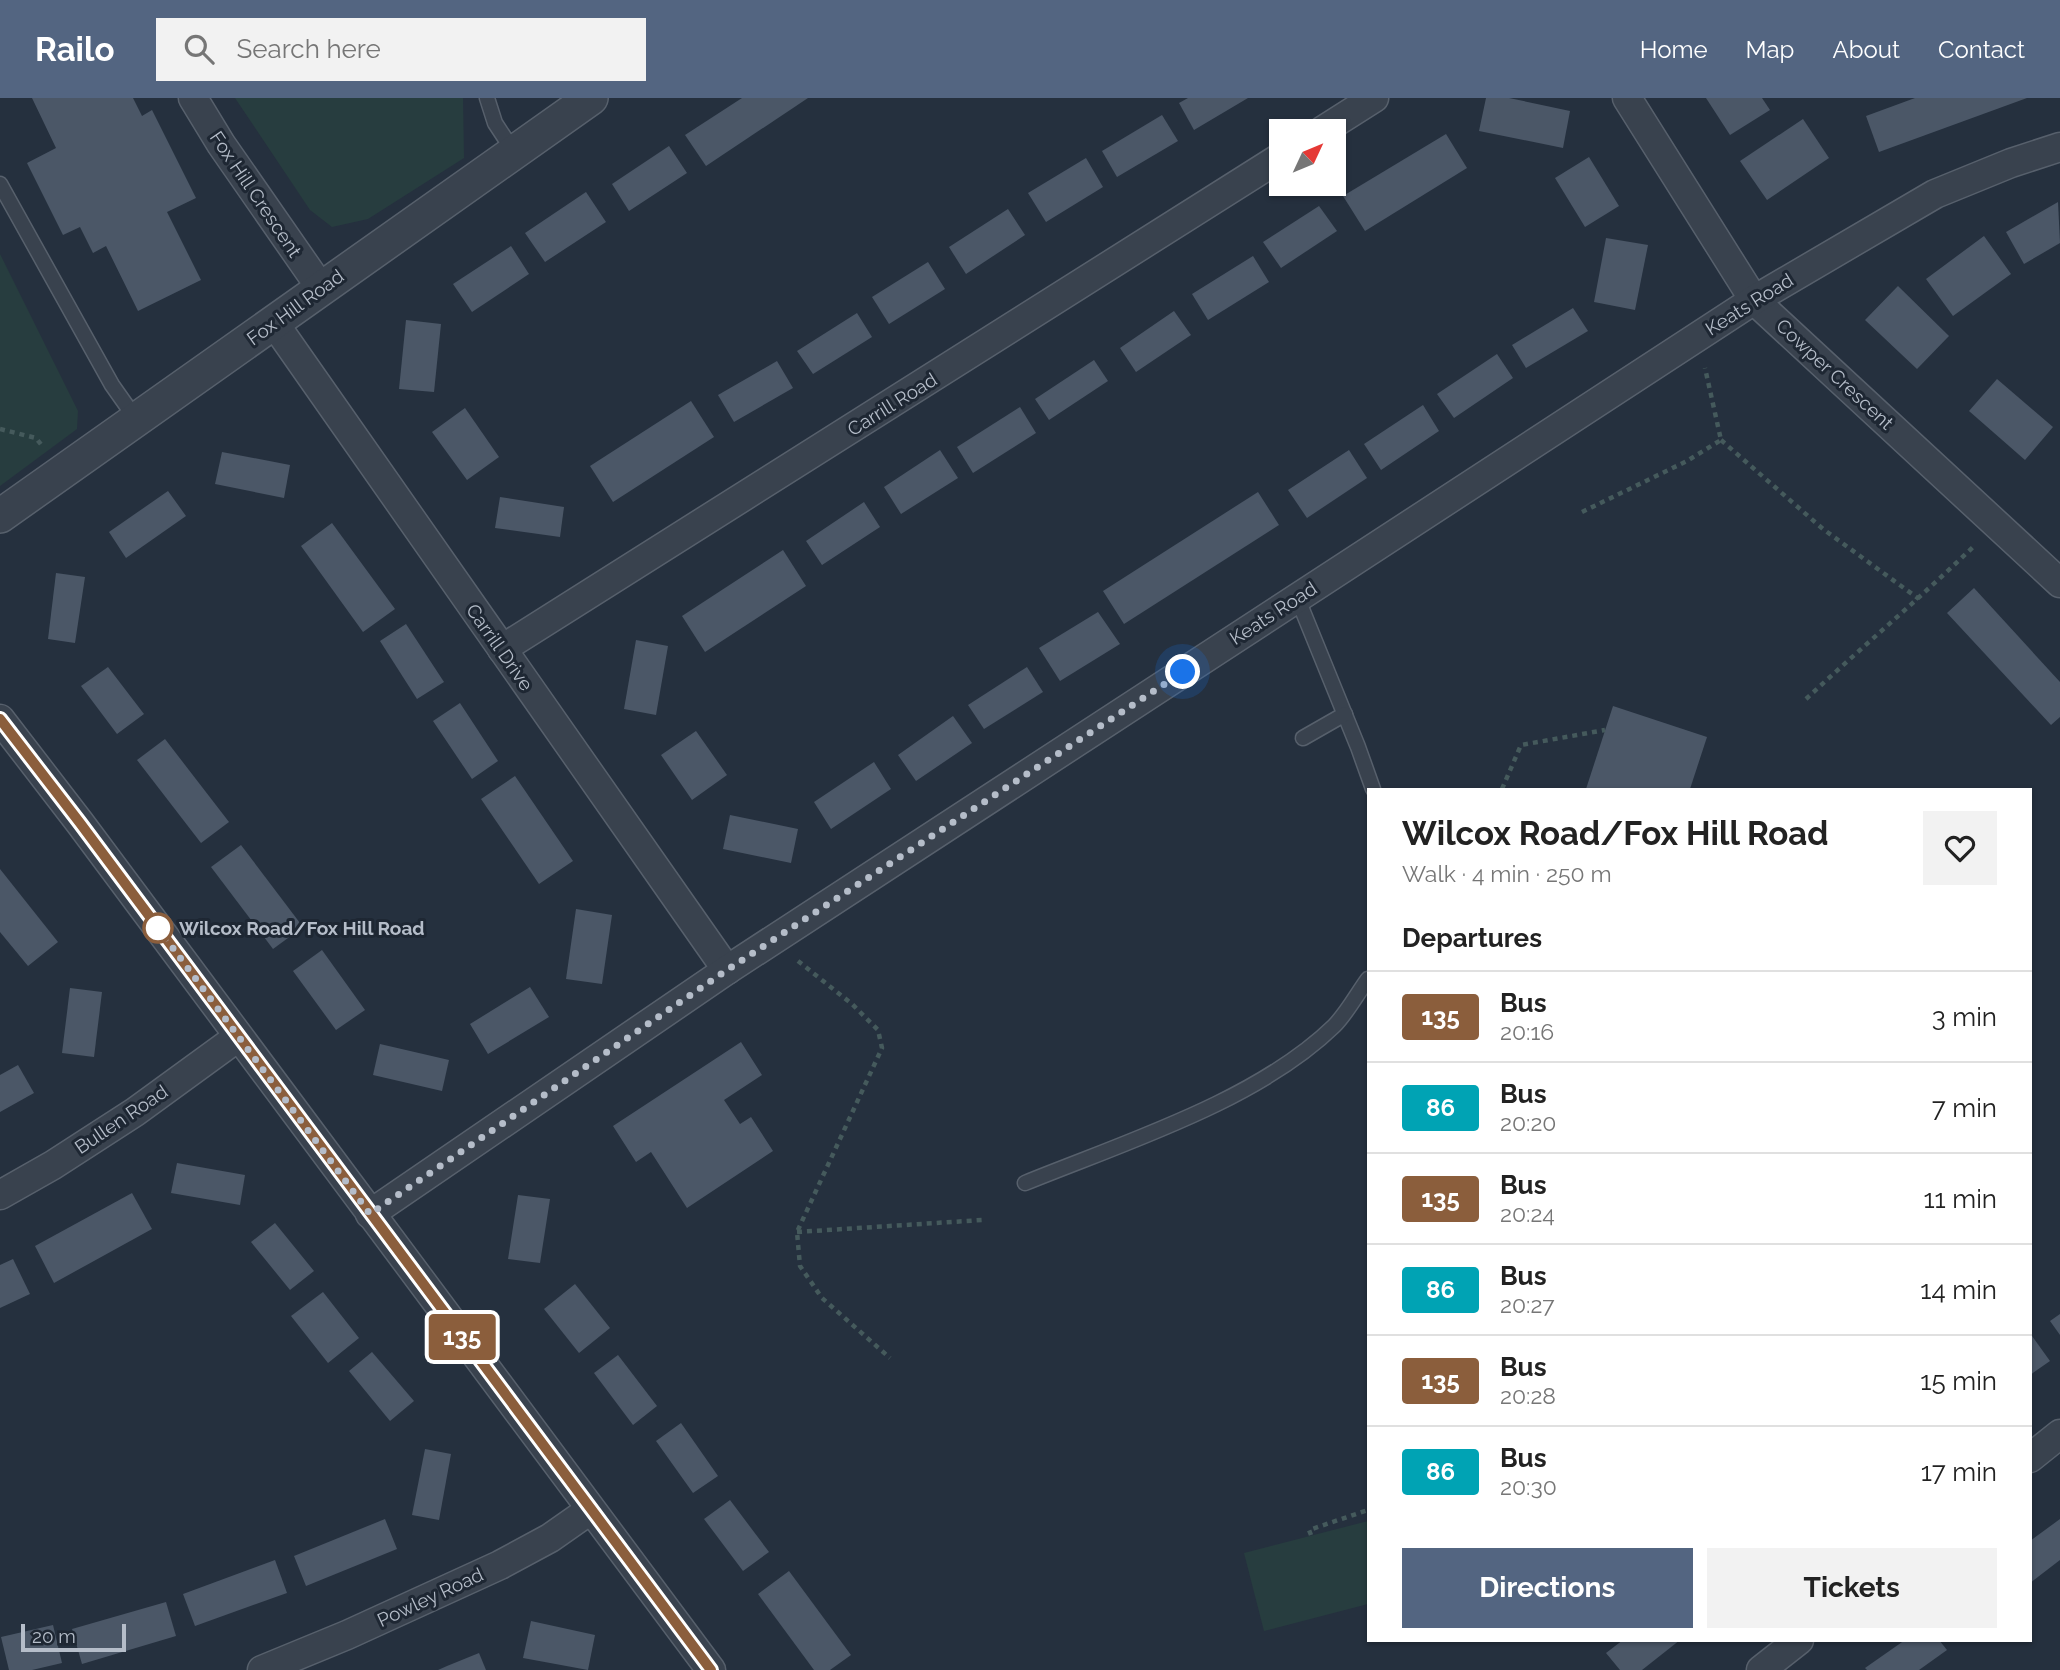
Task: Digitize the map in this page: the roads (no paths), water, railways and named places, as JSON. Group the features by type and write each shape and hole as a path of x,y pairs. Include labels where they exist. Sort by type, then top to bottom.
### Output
{"street":[{"name":"Fox Hill Crescent","path":"193,98 221,144 321,288"},
{"name":"Fox Hill Road","path":"0,516 591,98"},
{"path":"1341,119 1374,98"},
{"name":"Cowper Crescent","path":"1627,98 1754,300 2060,583"},
{"name":"Keats Road","path":"370,1214 727,970 1754,300 1935,194 2011,163 2060,147"},
{"name":"Carrill Road","path":"502,649 1269,165"},
{"name":"Carrill Drive","path":"274,323 727,970"},
{"path":"0,719 711,1670"},
{"name":"Bullen Road","path":"0,1195 135,1112 238,1037"},
{"path":"2032,1456 2060,1434"},
{"name":"Powley Road","path":"262,1670 347,1635 500,1565 550,1538 590,1510"},
{"path":"1761,1670 1796,1642"}],"lane":[{"path":"487,98 495,123 514,152"},
{"path":"0,184 112,385 136,419"},
{"path":"1297,597 1373,788"},
{"path":"1303,738 1345,714"},
{"path":"1025,1183 1231,1097 1291,1060 1335,1025 1367,980"}],"place":[{"name":"Wilcox Road/Fox Hill Road","path":"158,928"}]}
